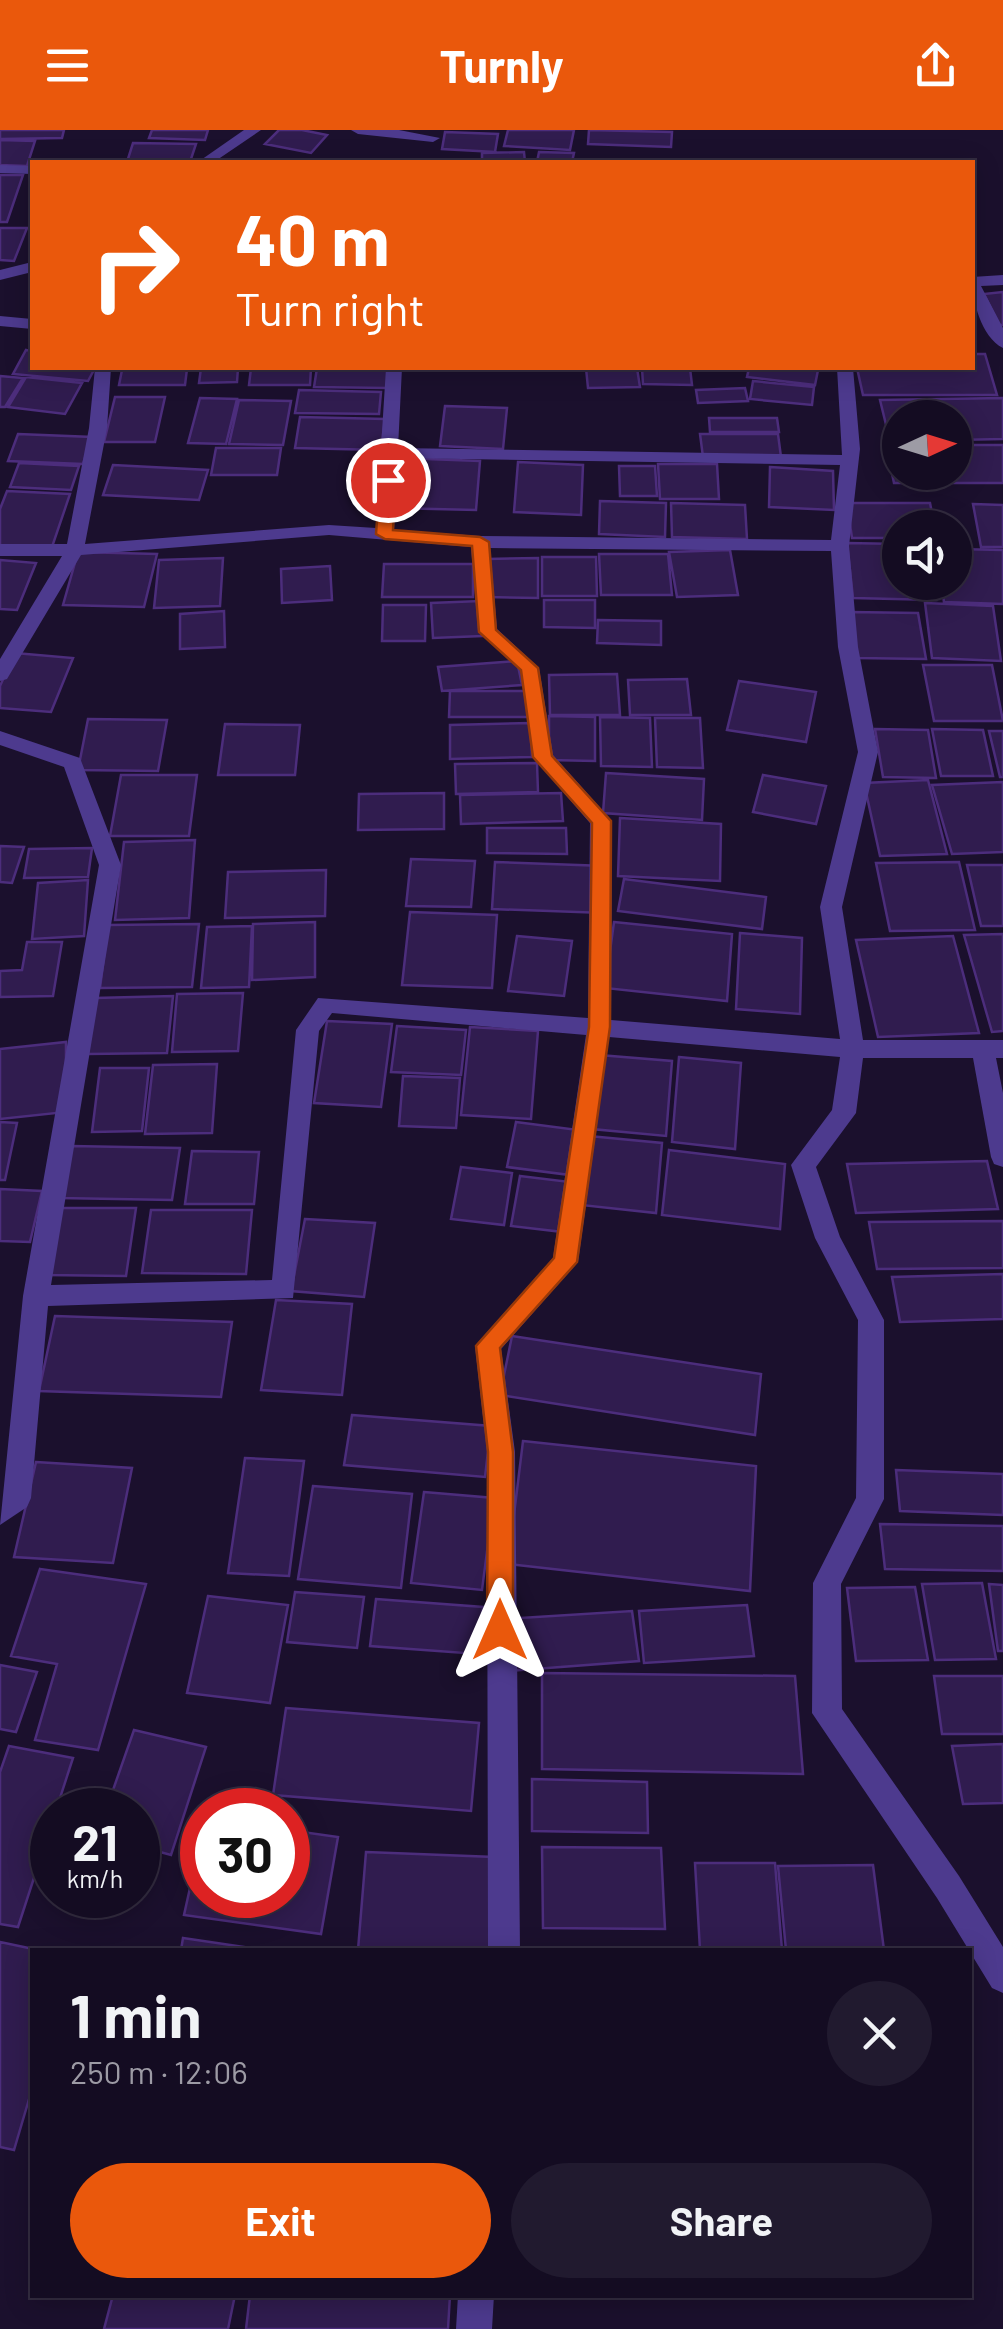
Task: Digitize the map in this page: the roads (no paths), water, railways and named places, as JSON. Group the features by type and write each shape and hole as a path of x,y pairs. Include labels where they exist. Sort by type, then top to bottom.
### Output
{"street":[{"path":"208,160 254,130"},
{"path":"358,130 434,139"},
{"path":"0,169 30,170"},
{"path":"0,275 30,268"},
{"path":"975,283 1003,280"},
{"path":"975,289 1003,343"},
{"path":"0,320 30,324"},
{"path":"0,675 74,550 98,428 102,370"},
{"path":"385,534 394,370"},
{"path":"845,370 850,460 840,546 848,647 868,752 831,907 853,1049 844,1113 803,1165 828,1238 871,1320 870,1499 827,1583 827,1713 948,1888 1003,1977"},
{"path":"390,453 850,460"},
{"path":"0,550 74,550 329,530 480,542 840,546"},
{"path":"480,542 488,632 530,668 542,757 601,821 599,1027 565,1262 488,1346 501,1452 504,1948"},
{"path":"0,738 73,764 110,866 36,1296 17,1498 0,1512"},
{"path":"36,1296 284,1290 308,1030 326,1004 853,1049 993,1049 1003,1156"},
{"path":"474,2329 476,2298"}]}
